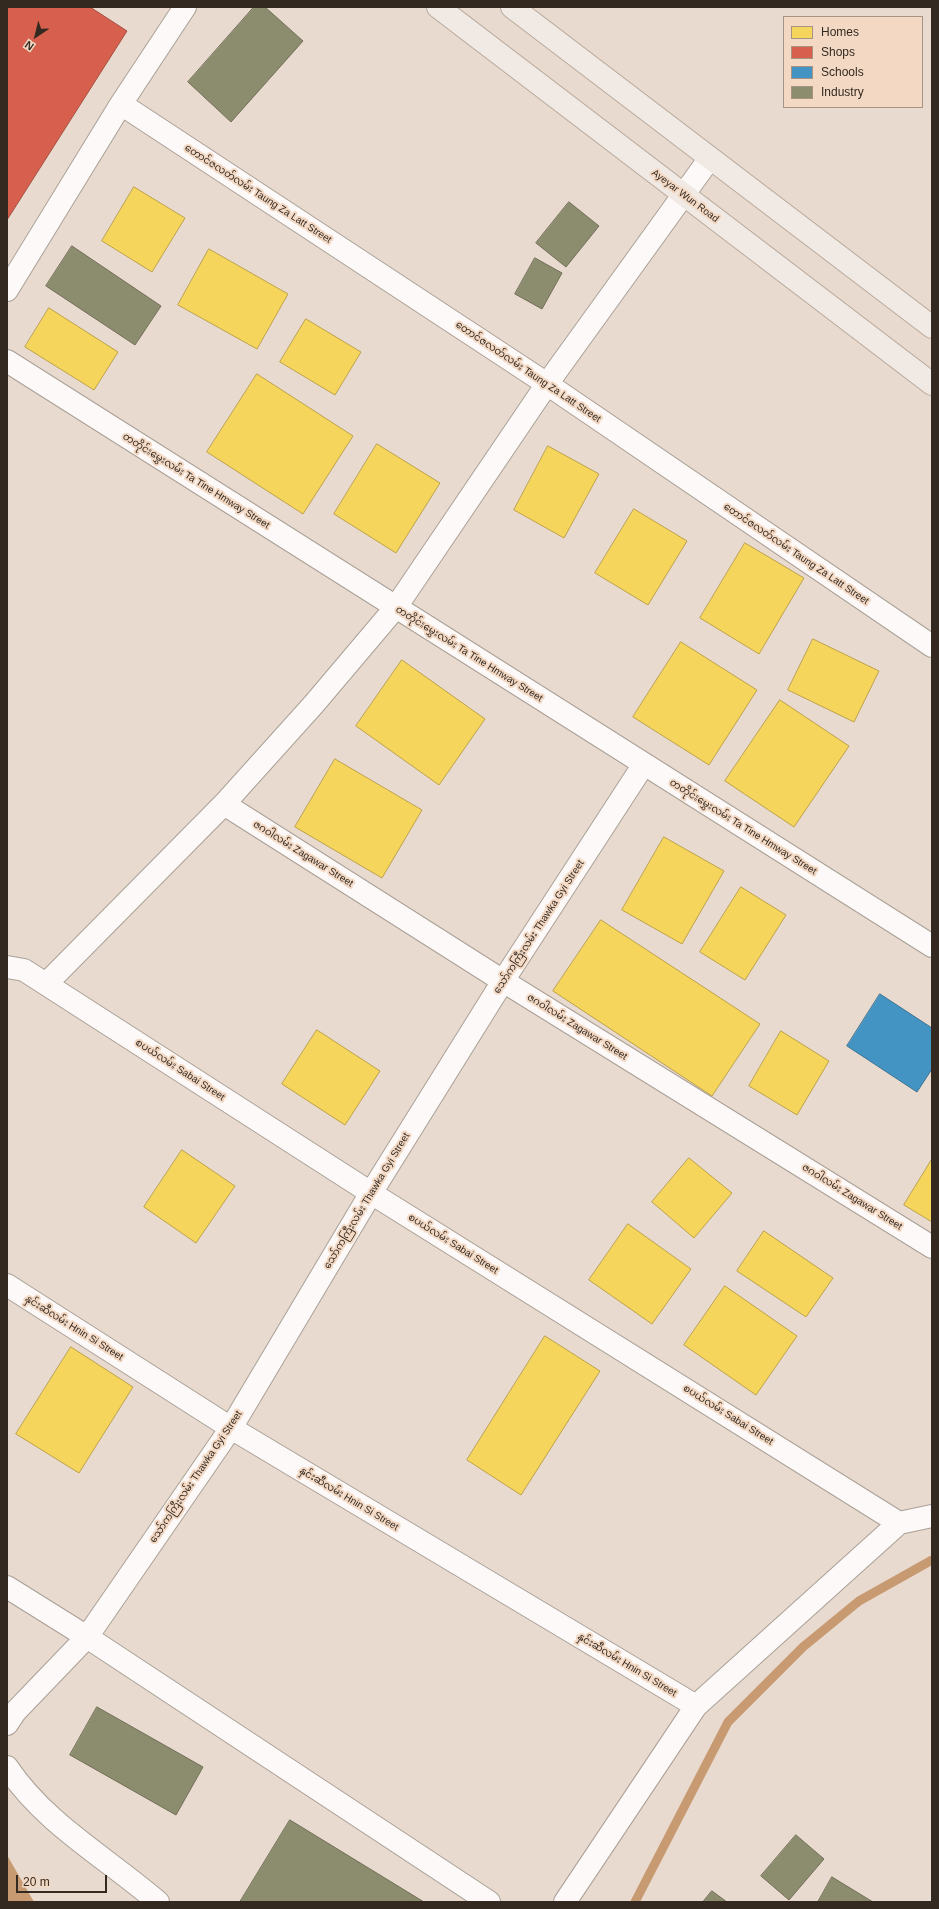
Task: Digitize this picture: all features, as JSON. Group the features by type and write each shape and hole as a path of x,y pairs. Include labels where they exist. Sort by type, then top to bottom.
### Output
{"main road":[{"name":"Ayeyar Wun Road","path":"438,7 932,384"},
{"path":"512,7 932,327"}],"street":[{"path":"7,290 121,104 185,7"},
{"name":"တောင်ဇလတ်လမ်း Taung Za Latt Street","path":"121,104 547,384 932,646"},
{"path":"46,984 224,804 314,704 396,607 547,384 710,158"},
{"name":"တတိုင်းမွှေးလမ်း Ta Tine Hmway Street","path":"7,361 932,946"},
{"name":"သော်ကကြီးလမ်း Thawka Gyi Street","path":"7,1724 15,1712 87,1637 231,1428 371,1193 503,981 644,764"},
{"name":"ဇဂဝါလမ်း Zagawar Street","path":"224,804 503,981 932,1247"},
{"name":"စပယ်လမ်း Sabai Street","path":"7,967 24,970 371,1193 899,1522"},
{"name":"နှင်းဆီလမ်း Hnin Si Street","path":"7,1285 231,1428 696,1706"},
{"path":"565,1902 696,1706 899,1522 932,1516"},
{"path":"7,1587 87,1637 483,1900"},
{"path":"7,1767 21,1788 71,1834 127,1876 158,1902"}],"shaded area":[{"path":"7,1855 34,1902 7,1902"}],"building: Homes":[{"path":"134,187 185,218 152,272 102,241"},
{"path":"209,249 288,294 257,349 178,305"},
{"path":"49,308 118,352 94,390 25,347"},
{"path":"306,319 361,352 335,395 280,362"},
{"path":"257,374 353,436 303,514 207,452"},
{"path":"377,444 440,483 396,553 334,514"},
{"path":"548,446 599,474 564,538 514,510"},
{"path":"634,509 687,541 648,605 595,573"},
{"path":"745,543 804,578 759,654 700,618"},
{"path":"813,639 879,671 854,722 788,690"},
{"path":"681,642 757,690 709,765 633,717"},
{"path":"402,660 485,719 439,785 356,726"},
{"path":"780,700 849,746 794,827 725,781"},
{"path":"335,759 422,810 382,878 295,827"},
{"path":"664,837 724,871 682,944 622,910"},
{"path":"741,887 786,915 745,980 700,952"},
{"path":"601,920 760,1024 712,1096 553,991"},
{"path":"317,1030 380,1071 345,1125 282,1084"},
{"path":"781,1031 829,1061 797,1115 749,1086"},
{"path":"182,1150 235,1186 196,1243 144,1207"},
{"path":"689,1158 732,1193 694,1238 652,1202"},
{"path":"932,1159 932,1222 904,1205"},
{"path":"628,1224 691,1269 652,1324 589,1280"},
{"path":"764,1231 833,1278 806,1317 737,1271"},
{"path":"725,1286 797,1336 756,1395 684,1345"},
{"path":"545,1336 600,1371 521,1495 467,1460"},
{"path":"71,1347 133,1387 79,1473 16,1434"}],"building: Shops":[{"path":"7,7 90,7 127,31 7,220"}],"building: Schools":[{"path":"880,994 932,1028 932,1069 917,1092 847,1046"}],"building: Industry":[{"path":"254,7 265,7 303,41 231,122 188,82"},
{"path":"569,202 599,226 566,267 536,243"},
{"path":"72,246 161,306 135,345 46,286"},
{"path":"535,258 562,273 542,309 515,294"},
{"path":"97,1707 203,1767 176,1815 70,1755"},
{"path":"290,1820 424,1902 240,1902"},
{"path":"796,1835 824,1859 789,1900 761,1876"},
{"path":"832,1877 873,1902 818,1902"},
{"path":"712,1891 727,1902 703,1902"}],"waterway":[{"path":"635,1902 728,1722 803,1647 859,1601 932,1560"}]}
